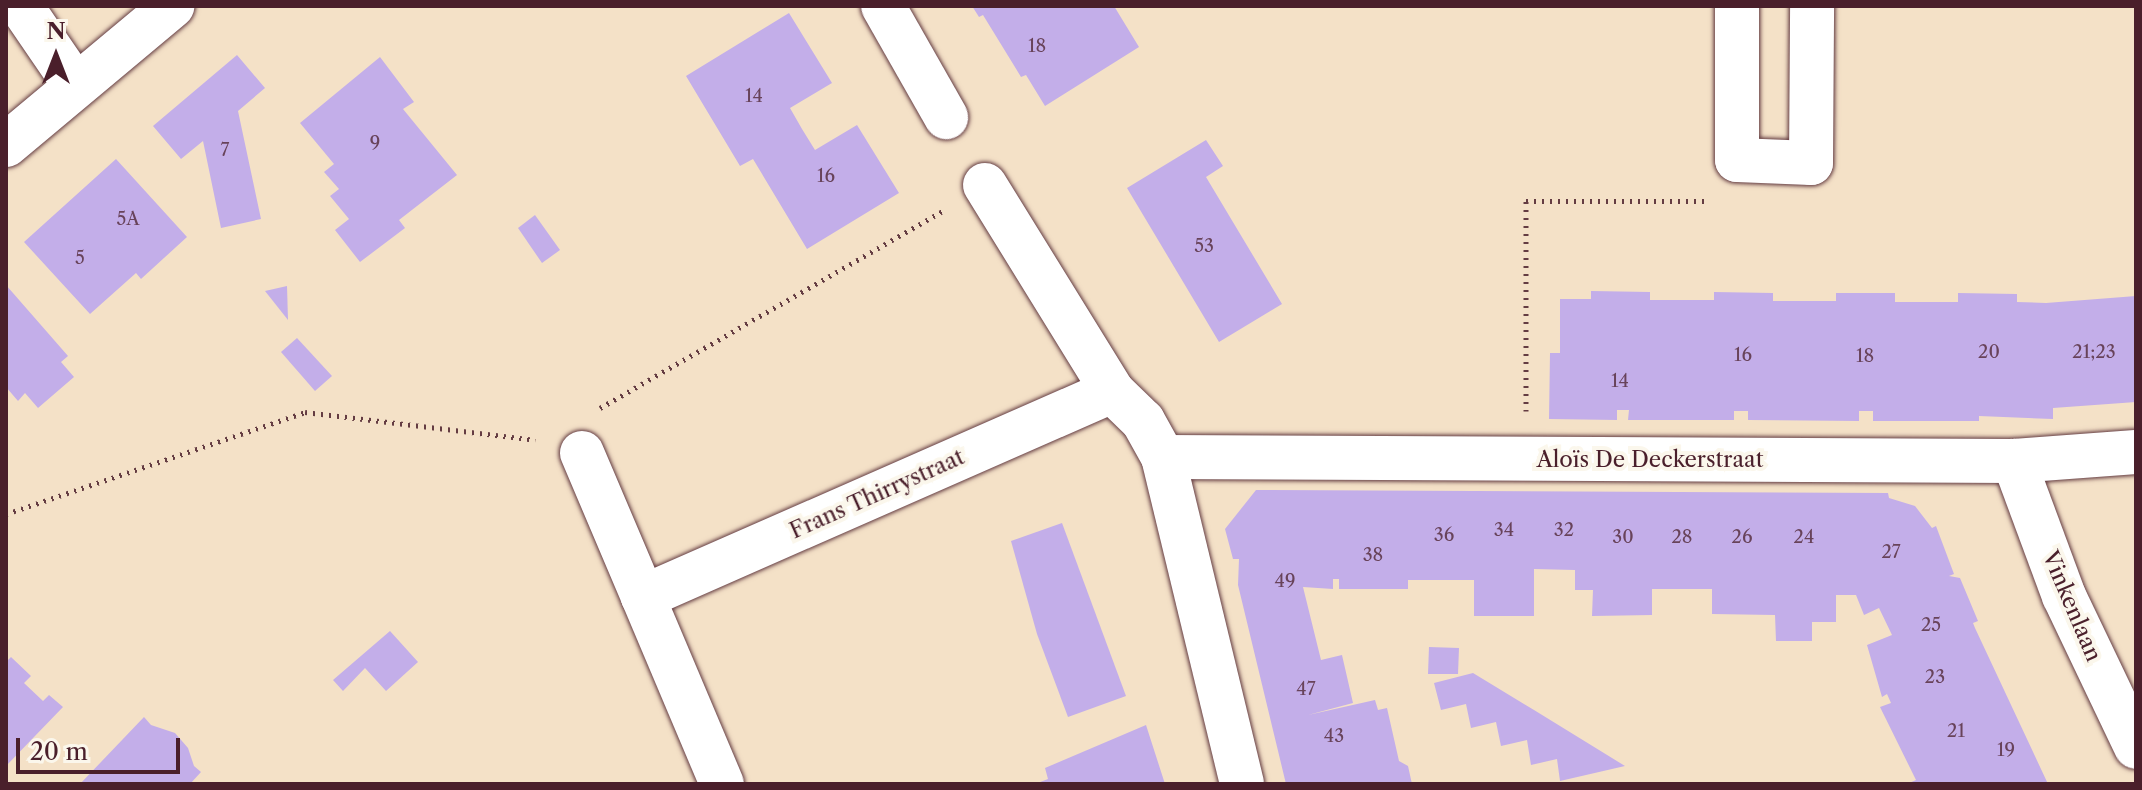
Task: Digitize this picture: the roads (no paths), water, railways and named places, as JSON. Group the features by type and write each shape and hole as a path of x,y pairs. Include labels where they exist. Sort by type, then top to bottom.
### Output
{"street":[{"path":"21,6 75,85"},
{"path":"6,145 172,6"},
{"path":"883,6 946,117"},
{"path":"1737,6 1737,160 1811,163 1812,6"},
{"path":"985,185 1112,391 1143,421 1163,457 1242,784"},
{"name":"Frans Thirrystraat","path":"643,597 1112,391"},
{"path":"562,447 643,597 722,784"},
{"name":"Aloïs De Deckerstraat","path":"1163,457 2014,461 2136,452"},
{"name":"Vinkenlaan","path":"2014,461 2064,596 2136,747"}]}
